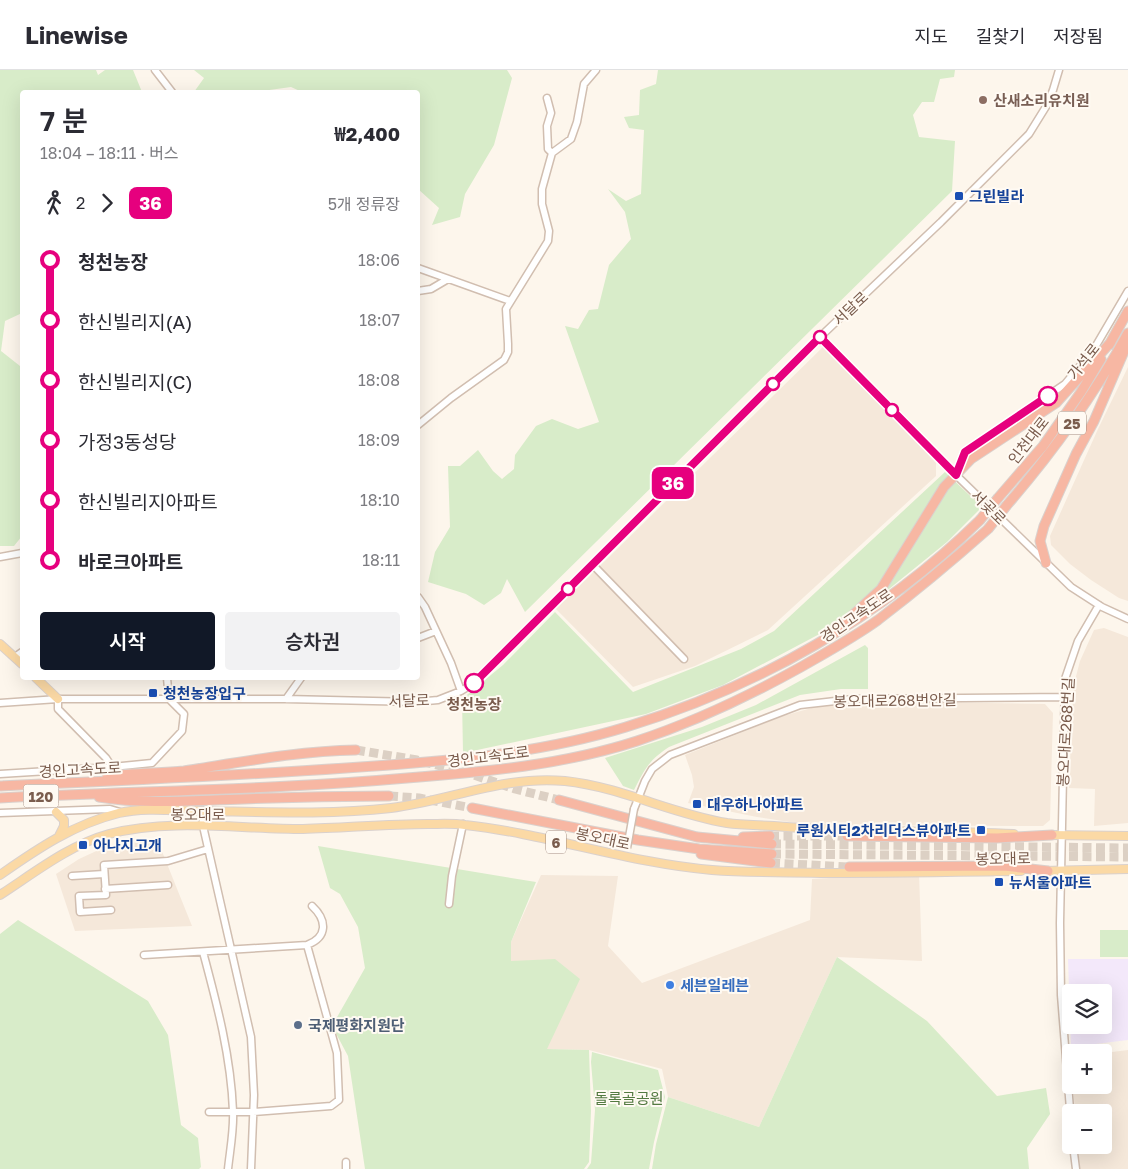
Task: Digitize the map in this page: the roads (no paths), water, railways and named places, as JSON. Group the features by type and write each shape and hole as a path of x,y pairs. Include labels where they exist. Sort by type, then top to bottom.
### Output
{"highway":[{"name":"인천대로","path":"926,568 980,520 1043,446 1081,392 1128,311"},
{"name":"인천대로","path":"933,577 988,528 1044,462 1108,369 1128,333"},
{"path":"829,638 881,589 944,487 971,459 1056,403 1111,342"},
{"path":"1046,563 1040,540 1044,526 1076,454 1094,421 1128,342"},
{"name":"경인고속도로","path":"0,786 266,774 425,763 534,748 624,728 667,714 726,690 829,638 866,614 926,568"},
{"name":"경인고속도로","path":"0,798 349,783 482,772 582,755 636,741 691,720 758,690 835,648 876,621 933,577"},
{"path":"80,782 120,774 182,771 321,750 356,750"},
{"path":"82,794 120,800 389,796"},
{"name":"봉오대로","path":"472,808 638,840 699,848 771,849 697,838 560,800"},
{"path":"847,836 997,838 1056,835"},
{"path":"848,867 1004,866 1048,871"}],"main road":[{"path":"0,644 20,662"},
{"path":"38,680 58,699"},
{"name":"봉오대로","path":"0,874 59,836 88,823 122,812 157,810 347,812 416,804 491,786 521,781 545,780 567,781 609,790 698,817 728,823 853,832 1128,836"},
{"path":"56,812 64,820 64,826 59,836"},
{"name":"봉오대로","path":"0,895 57,858 94,839 110,834 146,828 203,826 305,829 410,824 463,824 516,833 624,857 712,870 925,873 1128,869"}],"street":[{"path":"155,70 170,90"},
{"path":"420,423 451,398 504,360 508,352 506,309 548,240 549,231 542,204 542,189 552,153 571,138 577,122 584,84 596,70"},
{"name":"서달로","path":"0,703 58,699 286,699 416,702 438,700 473,684 820,337 941,222 1029,134 1047,105 1054,90 1059,70"},
{"path":"547,98 551,114 547,126 548,149 552,153"},
{"path":"420,269 510,301"},
{"path":"420,291 431,289 448,279"},
{"name":"가석로","path":"956,475 965,452 1065,384 1094,349 1128,291"},
{"name":"서곶로","path":"820,337 956,475 1071,587 1098,605 1128,618"},
{"path":"0,557 20,553"},
{"path":"592,564 684,658"},
{"path":"420,600 452,663 461,691"},
{"name":"봉오대로268번길","path":"1070,1104 1061,995 1060,923 1062,870 1056,835 1065,680 1078,641 1098,605"},
{"path":"420,637 436,631"},
{"path":"15,657 20,653"},
{"path":"0,774 152,763 182,732 184,714 169,700 167,680"},
{"path":"286,699 300,680"},
{"name":"봉오대로268번안길","path":"624,857 634,809 652,769 670,755 800,705 853,698 1065,698"},
{"path":"58,699 58,709 112,766"},
{"path":"0,813 110,809 122,812"},
{"path":"202,811 203,826 251,1037 253,1060 251,1169"},
{"path":"449,904 452,876 463,824"},
{"path":"111,910 80,912 79,896 106,895 104,865 168,861 208,849"},
{"path":"72,876 104,874"},
{"path":"106,889 168,885"},
{"path":"144,955 306,945 317,940 322,932 321,918 318,911 312,906"},
{"path":"209,1112 253,1112 331,1106 339,1100 337,1053 306,945"},
{"path":"203,952 220,1015 226,1048 233,1112 228,1169"},
{"path":"1074,1154 1076,1169"}],"tunnel":[{"path":"356,750 417,760 559,800"},
{"path":"389,796 419,798 472,808"},
{"path":"770,836 847,836"},
{"path":"772,844 1128,848"},
{"path":"772,854 1128,857"},
{"path":"771,863 849,867"}],"place":[{"name":"산새소리유치원","path":"983,100"},
{"name":"그린빌라","path":"959,196"},
{"name":"청천농장","path":"474,683"},
{"name":"청천농장입구","path":"153,693"},
{"name":"대우하나아파트","path":"697,804"},
{"name":"루원시티2차리더스뷰아파트","path":"981,830"},
{"name":"아나지고개","path":"83,845"},
{"name":"뉴서울아파트","path":"999,882"},
{"name":"세븐일레븐","path":"670,985"},
{"name":"국제평화지원단","path":"298,1025"}],"park label":[{"name":"돌록골공원","path":"629,1098"}]}
